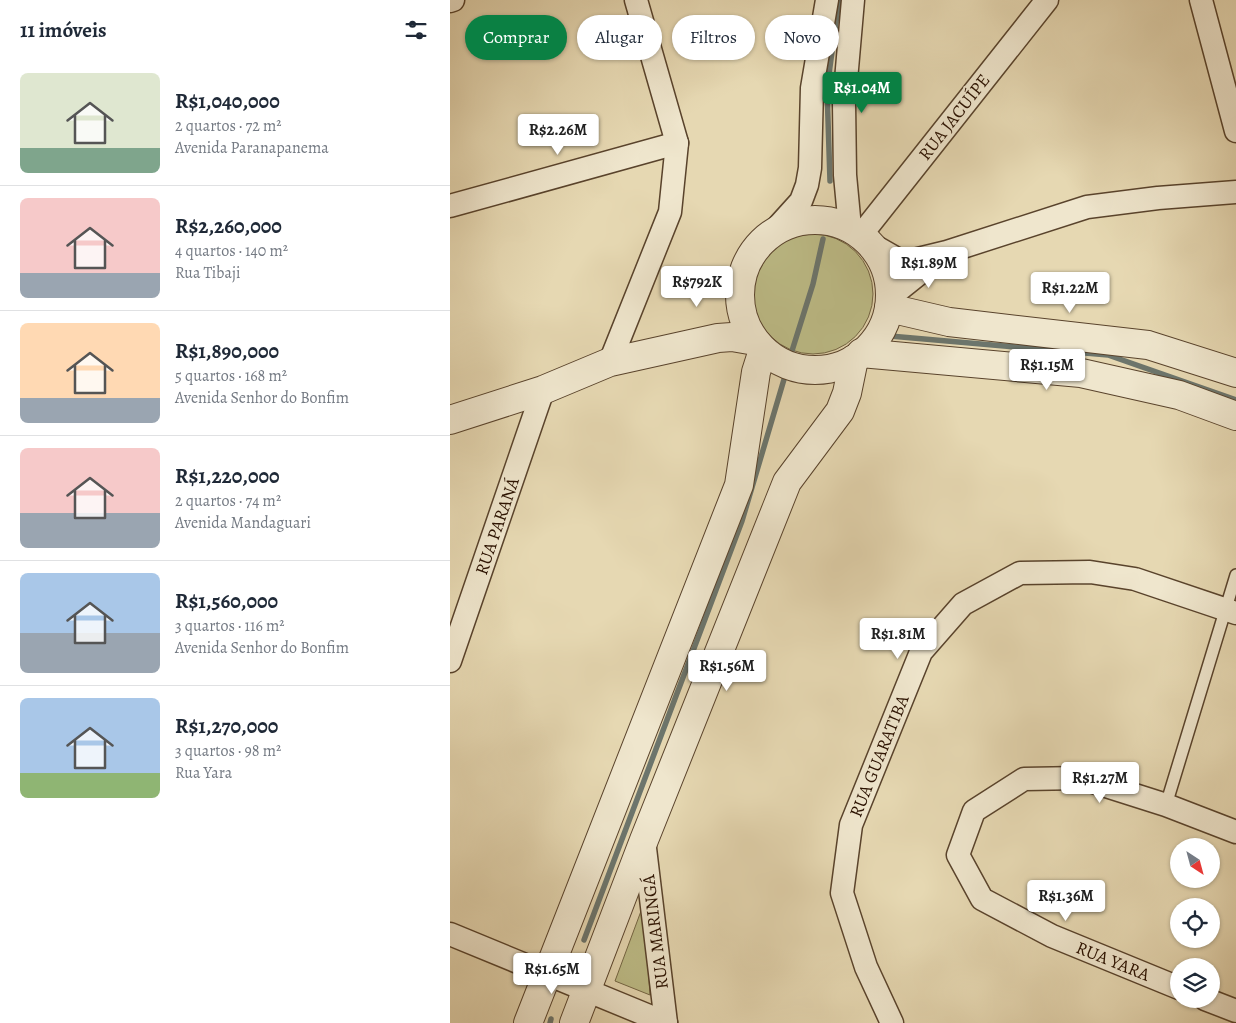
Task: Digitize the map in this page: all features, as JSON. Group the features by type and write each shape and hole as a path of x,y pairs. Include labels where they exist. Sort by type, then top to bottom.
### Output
{"street":[{"path":"610,362 670,212 676,143 636,0"},
{"path":"528,1023 739,485 759,346 745,323 741,312 739,290 741,278 749,257 756,247 773,232 801,201 807,185 810,168 812,88 827,0"},
{"path":"450,420 543,390 610,362 718,338 732,337 759,346 779,361 806,370 836,367 858,356 882,329 889,303 890,285 884,263 861,236 845,175 844,103 853,0"},
{"name":"RUA JACUÍPE","path":"861,236 1047,0"},
{"path":"1201,0 1236,131"},
{"path":"450,206 676,143"},
{"path":"773,232 784,225 810,219 831,221 861,236 898,260 914,260 947,252 1087,207 1158,198 1236,192"},
{"path":"889,303 947,252"},
{"path":"676,348 725,313 739,290"},
{"path":"889,303 949,322 1148,345 1236,373"},
{"path":"858,356 1081,373 1179,395 1236,416"},
{"path":"574,1023 644,840 788,482 840,411 858,356"},
{"name":"RUA PARANÁ","path":"450,661 543,390"},
{"name":"RUA GUARATIBA","path":"892,1023 866,967 842,893 851,826 921,652 963,604 1020,573 1090,572 1126,578 1230,611"},
{"name":"RUA YARA","path":"1170,984 1052,936 982,899 958,855 974,811 1024,780 1081,778 1166,805 1236,832"},
{"name":"RUA MARINGÁ","path":"644,840 666,1023"},
{"path":"450,934 547,972 666,1023"},
{"path":"1220,1005 1236,1011"}],"lane":[{"path":"1166,805 1230,611 1236,575"}],"shaded area":[{"path":"813,234 836,238 856,251 869,271 873,294 869,317 856,337 836,350 813,354 790,350 770,337 757,317 753,294 757,271 770,251 790,238"},
{"path":"644,903 650,995 615,981"}],"waterway":[{"path":"830,181 827,89 839,0"},
{"path":"791,354 813,284 823,239"},
{"path":"890,336 1108,355 1236,400"},
{"path":"584,940 742,521 785,376"},
{"path":"550,1023 551,1019"}]}
